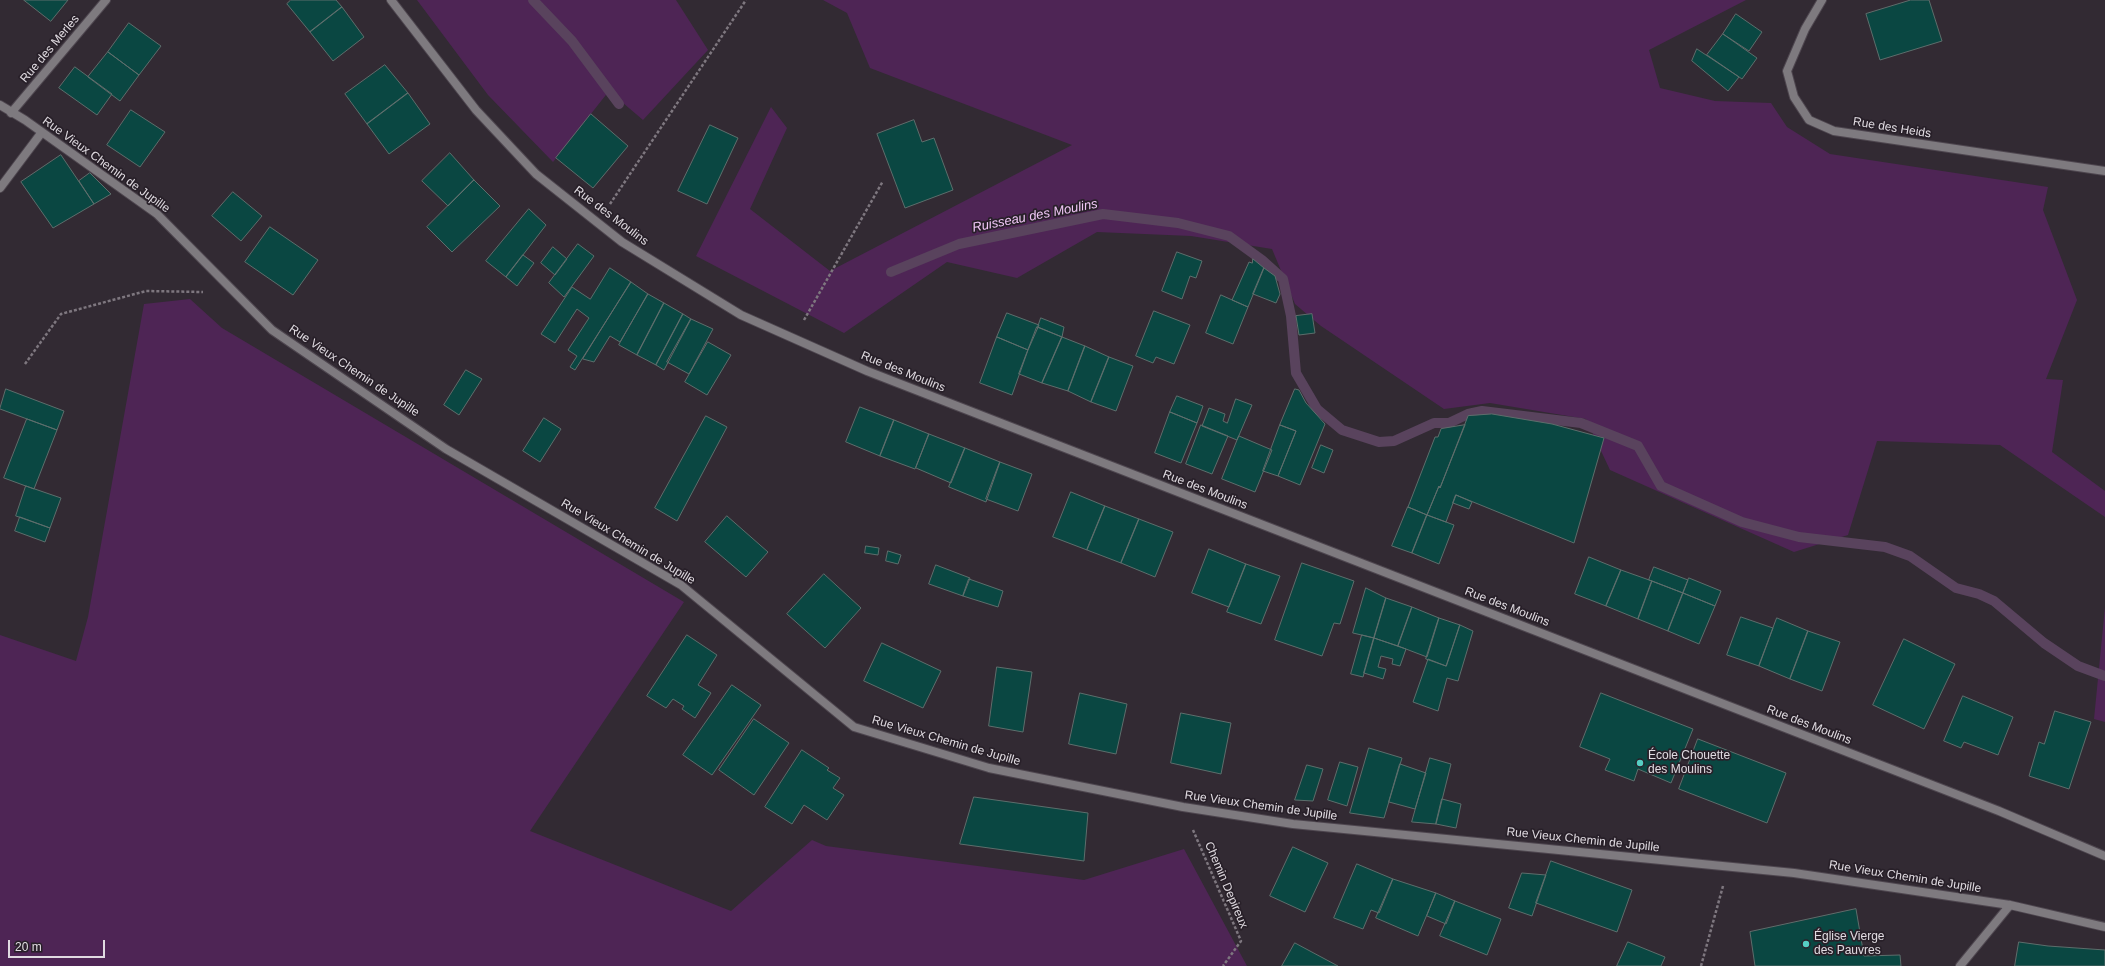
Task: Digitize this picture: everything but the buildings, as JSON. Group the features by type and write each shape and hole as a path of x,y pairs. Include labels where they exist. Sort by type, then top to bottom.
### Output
{"street":[{"name":"Rue des Merles","path":"11,113 106,0"},
{"name":"Rue des Moulins","path":"391,0 476,110 536,174 622,242 741,315 867,371 1999,811 2105,856"},
{"name":"Rue des Heids","path":"1822,0 1805,29 1787,71 1794,97 1809,120 1834,131 2105,171"},
{"name":"Rue Vieux Chemin de Jupille","path":"0,105 42,132 157,214 272,330 446,449 681,585 854,727 988,768 1183,807 1294,824 1729,867 1794,872 2010,906 2105,926"},
{"path":"0,188 42,132"},
{"path":"1960,966 2010,906"}],"path":[{"path":"598,222 746,0"},
{"path":"793,338 883,181"},
{"path":"25,364 61,314 146,291 187,290 238,295"},
{"name":"Chemin Depireux","path":"1183,807 1241,941 1223,966"},
{"path":"1701,966 1729,867"}],"shaded area":[{"path":"417,0 676,0 708,50 643,120 609,91 553,162 488,95"},
{"path":"823,0 1746,0 1649,50 1660,88 1715,101 1771,103 1787,127 1830,154 2048,187 2043,210 2077,300 2046,379 2063,380 2052,452 2105,491 2105,517 2000,445 1877,441 1848,535 1794,552 1610,470 1586,419 1490,403 1444,409 1321,326 1295,304 1272,249 1191,236 1097,232 1017,278 947,262 844,333 696,256 771,107 787,128 750,209 830,271 1072,145 870,68 847,13"},
{"path":"190,299 222,328 684,602 530,831 731,911 812,840 826,846 1084,880 1184,849 1247,966 0,966 0,635 76,661 88,617 144,304"},
{"path":"2105,607 2105,722 2094,719"}],"waterway":[{"name":"Ruisseau des Moulins","path":"533,0 572,41 619,104"},
{"name":"Ruisseau des Moulins","path":"891,272 959,244 1103,214 1178,223 1229,236 1262,260 1283,279 1291,316 1296,373 1317,409 1342,430 1379,442 1394,441 1434,423 1449,423 1468,414 1482,411 1581,423 1638,446 1661,486 1742,522 1799,537 1885,547 1910,556 1956,588 1979,594 1994,601 2044,643 2078,666 2105,676"}],"place":[{"name":"École Chouette des Moulins","path":"1640,763"},
{"name":"Église Vierge des Pauvres","path":"1806,944"}]}
